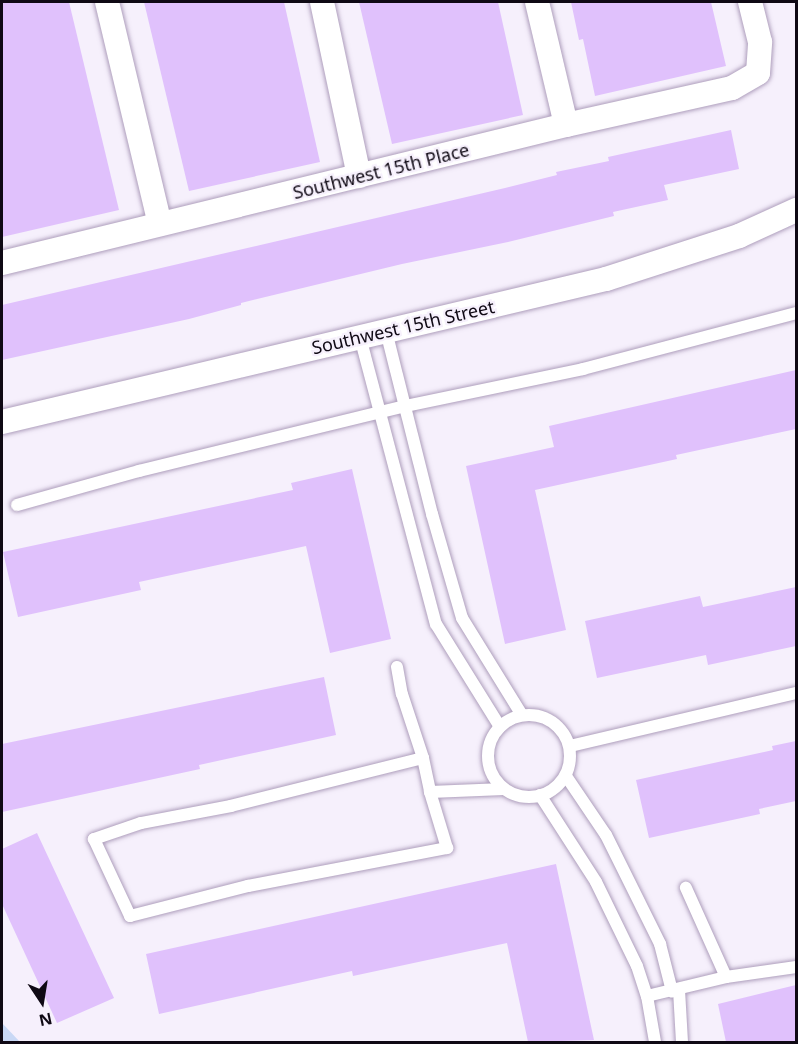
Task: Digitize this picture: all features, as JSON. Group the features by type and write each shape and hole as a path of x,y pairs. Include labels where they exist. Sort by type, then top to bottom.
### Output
{"street":[{"path":"107,2 160,224"},
{"path":"322,2 359,176"},
{"path":"537,2 566,126"},
{"name":"Southwest 15th Place","path":"2,263 732,88 758,73 760,42 750,2"},
{"name":"Southwest 15th Street","path":"2,422 606,279 668,262 739,236 796,210"}],"lane":[{"path":"17,505 139,471 406,406 583,369 796,314"},
{"path":"386,332 432,514 462,618 522,715"},
{"path":"360,337 436,624 500,727"},
{"path":"397,668 402,694 423,759 430,792 447,848 248,886 130,916 94,839 141,823 231,806 423,759"},
{"path":"570,746 796,693"},
{"path":"522,715 535,715 557,725 570,746 571,756 566,776 552,790 540,795 516,795 504,789 494,778 488,758 492,738 500,727 522,715"},
{"path":"566,776 606,835 660,944 676,990 682,1042"},
{"path":"430,792 504,789"},
{"path":"540,795 596,882 637,966 647,996 655,1042"},
{"path":"686,888 726,977"},
{"path":"647,996 726,977 796,967"}],"water":[{"path":"2,1023 20,1042 2,1042"}],"building":[{"path":"2,2 69,2 119,210 2,237"},
{"path":"144,2 284,2 320,162 189,191"},
{"path":"359,2 498,2 523,115 392,144"},
{"path":"571,2 711,2 726,66 595,96 583,39 579,40"},
{"path":"731,130 739,169 664,185 668,200 613,212 614,216 508,242 402,264 241,303 241,305 189,319 2,360 2,305 505,188 557,175 556,172 609,161 608,157"},
{"path":"796,370 796,429 676,455 677,459 535,490 566,630 505,644 466,466 554,447 549,426"},
{"path":"352,469 391,639 330,653 306,546 139,582 141,590 18,617 3,552 293,490 291,483"},
{"path":"796,587 796,646 708,665 706,655 597,678 585,621 700,596 703,607"},
{"path":"324,677 336,735 199,765 200,769 2,812 2,744"},
{"path":"796,741 796,801 759,809 760,814 649,838 636,780 773,750 772,746"},
{"path":"37,833 114,998 57,1023 2,904 2,849"},
{"path":"556,864 594,1040 528,1042 507,943 353,976 352,971 159,1014 146,954"},
{"path":"796,985 796,1042 726,1042 718,1004"}]}
